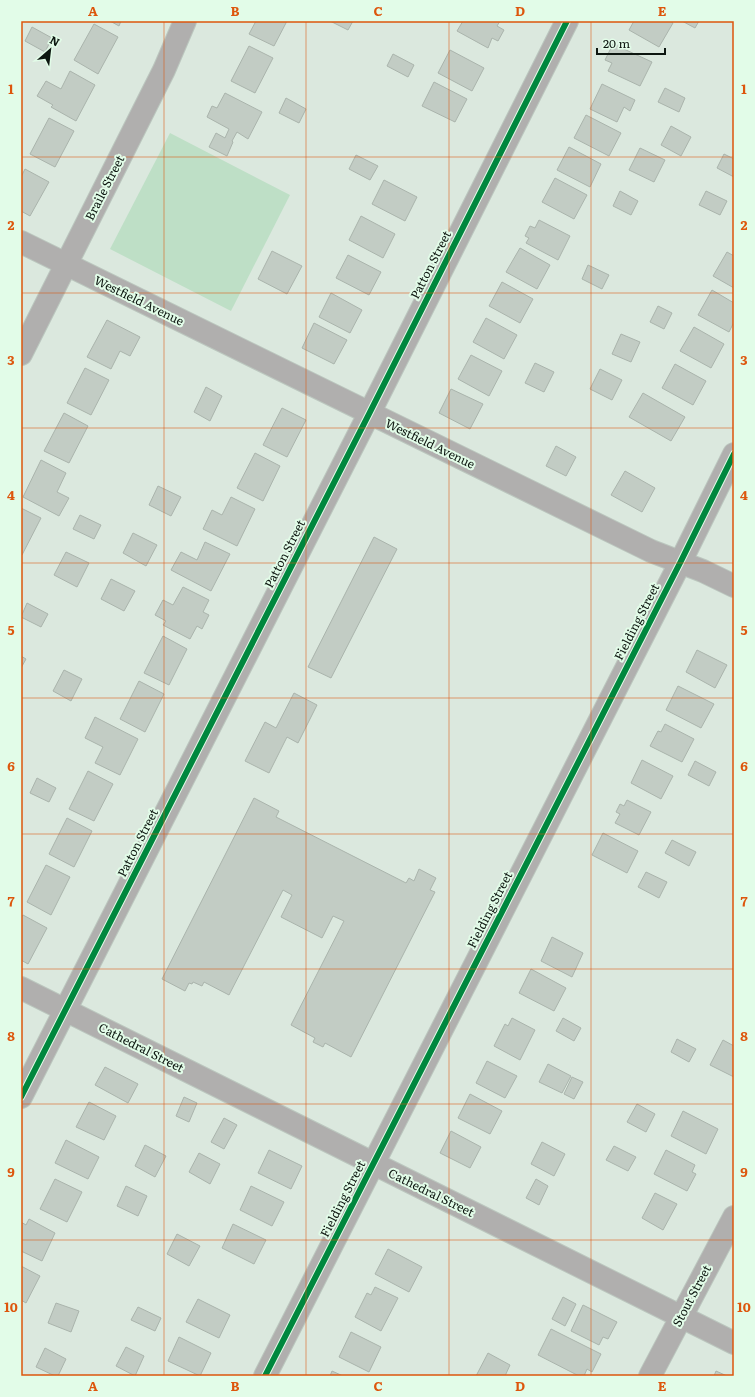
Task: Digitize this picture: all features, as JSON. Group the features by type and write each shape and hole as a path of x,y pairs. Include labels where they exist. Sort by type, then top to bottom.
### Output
{"street":[{"name":"Braile Street","path":"21,354 164,70 185,21"},
{"name":"Patton Street","path":"21,1097 369,414 567,21"},
{"name":"Westfield Avenue","path":"21,242 651,551 680,563 703,570 734,586"},
{"name":"Fielding Street","path":"265,1376 680,563 734,454"},
{"name":"Cathedral Street","path":"21,988 734,1343"},
{"name":"Stout Street","path":"650,1376 734,1217"}],"green space":[{"path":"170,133 290,195 231,311 110,249"}],"building":[{"path":"110,21 121,21 119,26"},
{"path":"256,21 287,21 274,46 249,34"},
{"path":"330,21 353,21 348,30"},
{"path":"463,21 500,21 497,26 504,30 498,41 492,38 488,48 457,31"},
{"path":"634,21 670,21 673,23 659,47 629,30"},
{"path":"682,21 699,21 695,28"},
{"path":"94,24 118,37 98,74 74,60"},
{"path":"32,27 52,38 45,52 25,41"},
{"path":"613,44 652,62 640,86 608,71 612,63 605,60"},
{"path":"249,46 273,58 255,93 231,81"},
{"path":"450,50 484,68 472,91 438,73"},
{"path":"393,54 414,65 408,77 387,66"},
{"path":"70,71 95,85 76,121 51,107 53,105 37,96 46,81 61,89"},
{"path":"434,82 467,99 455,122 422,106"},
{"path":"602,84 635,100 630,111 624,107 617,122 590,109"},
{"path":"665,88 685,98 679,112 658,102"},
{"path":"225,93 262,112 248,139 237,132 227,156 209,147 216,133 225,138 229,129 207,117 212,106 217,108"},
{"path":"286,98 306,109 299,123 279,113"},
{"path":"586,115 621,133 609,156 574,138"},
{"path":"49,118 74,131 55,167 30,154"},
{"path":"671,126 691,137 681,156 661,145"},
{"path":"569,147 601,164 590,187 557,170"},
{"path":"640,148 665,160 654,182 629,170"},
{"path":"724,154 734,159 734,177 717,168"},
{"path":"356,155 378,166 370,180 349,169"},
{"path":"25,169 49,182 30,216 21,211 21,177"},
{"path":"555,178 587,195 574,219 542,202"},
{"path":"384,180 417,197 405,221 372,204"},
{"path":"620,191 638,201 631,215 613,206"},
{"path":"706,191 727,201 720,215 699,205"},
{"path":"361,216 395,234 383,258 349,240"},
{"path":"539,220 570,236 558,260 526,243 529,238 525,236 530,226 535,228"},
{"path":"520,248 550,265 537,289 506,272"},
{"path":"272,251 302,266 287,294 258,279"},
{"path":"727,252 734,256 734,288 713,276"},
{"path":"348,255 381,272 369,295 336,278"},
{"path":"588,265 609,275 602,289 582,279"},
{"path":"502,282 533,299 520,323 489,306"},
{"path":"712,290 734,303 734,322 729,332 698,315"},
{"path":"331,293 362,310 350,333 319,317"},
{"path":"658,306 672,313 664,329 650,322"},
{"path":"486,318 517,335 504,359 473,342"},
{"path":"107,320 140,337 130,356 120,351 111,369 87,357"},
{"path":"314,323 347,340 334,364 302,348"},
{"path":"694,327 724,344 711,368 680,351"},
{"path":"621,334 640,342 631,362 612,354"},
{"path":"471,355 502,371 489,396 458,379"},
{"path":"535,363 554,372 544,392 525,383"},
{"path":"675,364 706,381 693,405 662,388"},
{"path":"85,368 109,380 91,415 67,403"},
{"path":"600,369 622,380 612,400 590,389"},
{"path":"206,387 222,396 210,421 194,412"},
{"path":"451,389 483,404 470,429 439,413"},
{"path":"643,393 685,417 671,441 629,417"},
{"path":"282,408 306,420 287,457 263,445"},
{"path":"64,413 88,426 69,463 44,451"},
{"path":"556,446 576,457 566,476 546,466"},
{"path":"255,453 280,466 263,501 237,488"},
{"path":"41,460 66,473 57,492 69,498 59,516 23,497"},
{"path":"625,471 655,488 642,512 611,495"},
{"path":"158,486 181,497 171,516 149,505"},
{"path":"231,497 255,509 237,546 203,529 212,510 222,515"},
{"path":"21,508 41,518 22,555 21,555"},
{"path":"80,515 101,525 94,539 73,529"},
{"path":"133,533 157,545 146,566 123,553"},
{"path":"374,537 397,549 331,678 308,667"},
{"path":"205,542 230,554 211,591 171,570 181,552 197,560"},
{"path":"66,552 89,563 77,587 54,575"},
{"path":"111,579 135,591 124,611 101,599"},
{"path":"183,587 209,600 203,612 209,615 202,629 197,626 190,639 163,625 166,621 155,615 163,600 173,605"},
{"path":"27,603 48,614 41,627 21,617"},
{"path":"163,636 187,649 169,685 144,673"},
{"path":"697,650 727,665 715,688 686,672"},
{"path":"21,656 26,659 21,668"},
{"path":"64,670 82,679 71,701 53,691"},
{"path":"139,681 164,694 145,732 120,719"},
{"path":"678,686 714,704 701,728 666,710"},
{"path":"294,693 317,705 298,743 287,737 269,773 245,761 265,722 276,728"},
{"path":"95,717 138,739 120,775 95,763 103,747 85,738"},
{"path":"665,724 694,739 682,762 650,746 658,731 661,732"},
{"path":"642,760 673,776 661,799 631,783"},
{"path":"695,761 716,772 709,786 688,775"},
{"path":"88,771 113,784 94,821 69,809"},
{"path":"37,778 56,788 49,802 30,793"},
{"path":"254,798 279,811 276,817 406,883 409,878 414,881 419,869 436,878 430,890 435,892 351,1057 325,1043 323,1047 313,1042 315,1038 291,1025 344,921 333,916 322,938 281,917 292,895 283,890 229,995 204,982 202,986 193,982 192,984 189,983 185,991 162,979"},
{"path":"627,800 651,812 639,835 615,823 620,814 616,812 620,804 624,806"},
{"path":"67,818 92,831 74,867 49,854"},
{"path":"603,833 638,851 627,873 592,855"},
{"path":"672,840 696,852 689,866 665,853"},
{"path":"46,865 70,877 51,915 27,902"},
{"path":"646,872 667,882 659,898 638,887"},
{"path":"23,915 47,928 28,964 21,960 21,918"},
{"path":"552,937 583,953 572,977 541,961"},
{"path":"531,969 566,988 554,1011 519,993"},
{"path":"512,1018 535,1030 520,1060 494,1046 505,1024 508,1026"},
{"path":"563,1018 581,1028 574,1041 556,1031"},
{"path":"677,1039 696,1049 689,1062 671,1052"},
{"path":"723,1040 734,1046 734,1077 710,1065"},
{"path":"487,1061 517,1076 505,1098 476,1083"},
{"path":"548,1064 571,1076 562,1093 539,1082"},
{"path":"105,1067 138,1084 128,1103 95,1085"},
{"path":"572,1077 583,1082 574,1099 564,1094"},
{"path":"470,1094 502,1111 490,1134 458,1118"},
{"path":"184,1097 197,1103 189,1122 176,1116"},
{"path":"89,1102 116,1116 104,1140 76,1127"},
{"path":"637,1104 655,1114 646,1132 627,1122"},
{"path":"683,1111 718,1129 706,1154 671,1136"},
{"path":"224,1118 237,1125 224,1149 211,1142"},
{"path":"451,1131 481,1147 470,1168 440,1153"},
{"path":"66,1140 99,1157 88,1179 55,1163"},
{"path":"542,1142 565,1154 554,1176 531,1164"},
{"path":"145,1145 166,1156 155,1177 135,1166"},
{"path":"614,1146 636,1157 628,1171 606,1160"},
{"path":"269,1150 302,1166 291,1189 258,1173"},
{"path":"666,1150 695,1165 692,1172 696,1174 687,1191 654,1174"},
{"path":"199,1153 220,1164 210,1184 189,1172"},
{"path":"55,1179 82,1192 67,1222 40,1209"},
{"path":"536,1179 548,1186 539,1205 526,1198"},
{"path":"126,1186 147,1196 138,1216 117,1206"},
{"path":"251,1186 284,1202 272,1226 240,1210"},
{"path":"655,1193 677,1204 663,1230 642,1218"},
{"path":"29,1219 55,1233 42,1261 21,1251 21,1222 26,1225"},
{"path":"233,1224 266,1240 254,1264 222,1248"},
{"path":"177,1234 200,1246 189,1266 167,1254"},
{"path":"388,1249 422,1267 409,1292 375,1274"},
{"path":"21,1266 40,1276 26,1303 21,1300"},
{"path":"375,1287 398,1298 381,1331 355,1317 367,1293 371,1295"},
{"path":"563,1297 576,1304 565,1326 552,1319"},
{"path":"198,1299 230,1315 219,1338 186,1322"},
{"path":"56,1303 79,1311 71,1332 48,1323"},
{"path":"583,1305 617,1322 608,1339 603,1337 599,1345 571,1331"},
{"path":"138,1307 161,1318 155,1331 131,1320"},
{"path":"551,1329 601,1354 592,1372 587,1369 584,1376 579,1376 538,1355"},
{"path":"351,1332 381,1347 369,1372 339,1357"},
{"path":"179,1337 211,1353 200,1376 168,1361"},
{"path":"126,1347 144,1356 135,1376 116,1366"},
{"path":"45,1348 66,1359 58,1376 36,1367"},
{"path":"488,1353 510,1365 505,1376 476,1376"},
{"path":"332,1371 343,1376 330,1376"},
{"path":"716,1371 727,1376 714,1376"}],"cycle path":[{"path":"21,1097 369,414 567,21"},
{"path":"265,1376 680,563 734,454"}]}
